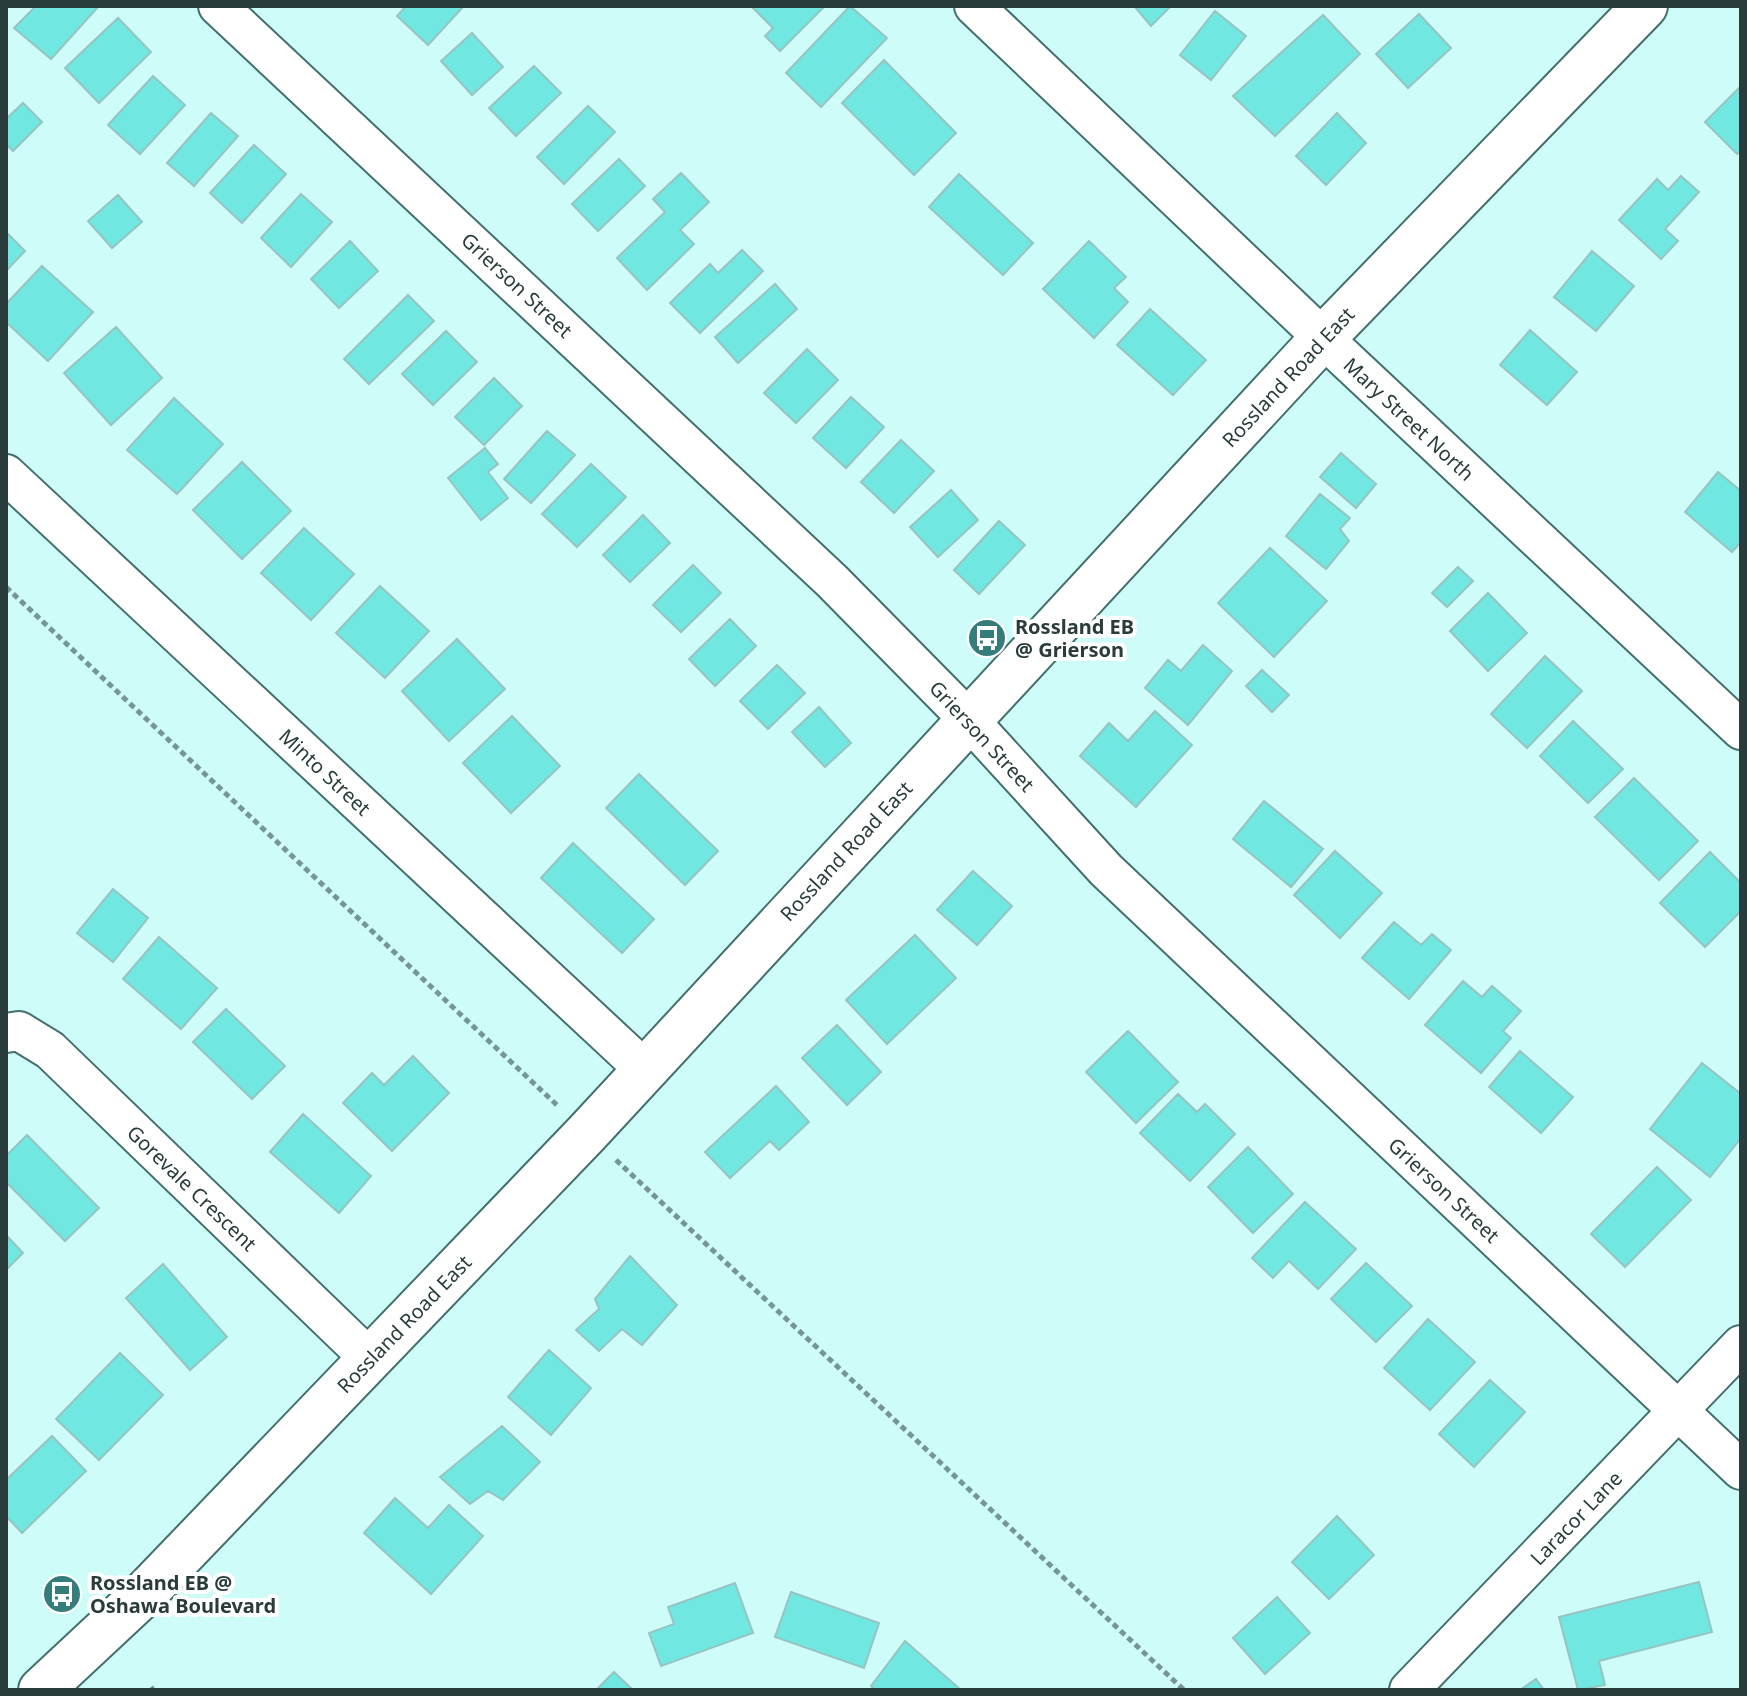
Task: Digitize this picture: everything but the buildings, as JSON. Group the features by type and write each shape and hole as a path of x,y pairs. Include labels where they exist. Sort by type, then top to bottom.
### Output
{"main road":[{"name":"Rossland Road East","path":"41,1690 146,1592 587,1133 1323,338 1645,6"}],"street":[{"name":"Grierson Street","path":"218,6 832,581 968,719 1106,870 1741,1470"},
{"name":"Mary Street North","path":"974,6 1741,730"},
{"name":"Minto Street","path":"6,474 644,1069"},
{"name":"Gorevale Crescent","path":"6,1033 19,1031 50,1050 370,1359"},
{"name":"Laracor Lane","path":"1409,1690 1741,1345"}],"path":[{"path":"6,587 549,1098"},
{"path":"614,1158 1184,1690"}],"place":[{"name":"Rossland EB @ Grierson","path":"987,638"},
{"name":"Rossland EB @ Oshawa Boulevard","path":"62,1594"}]}
